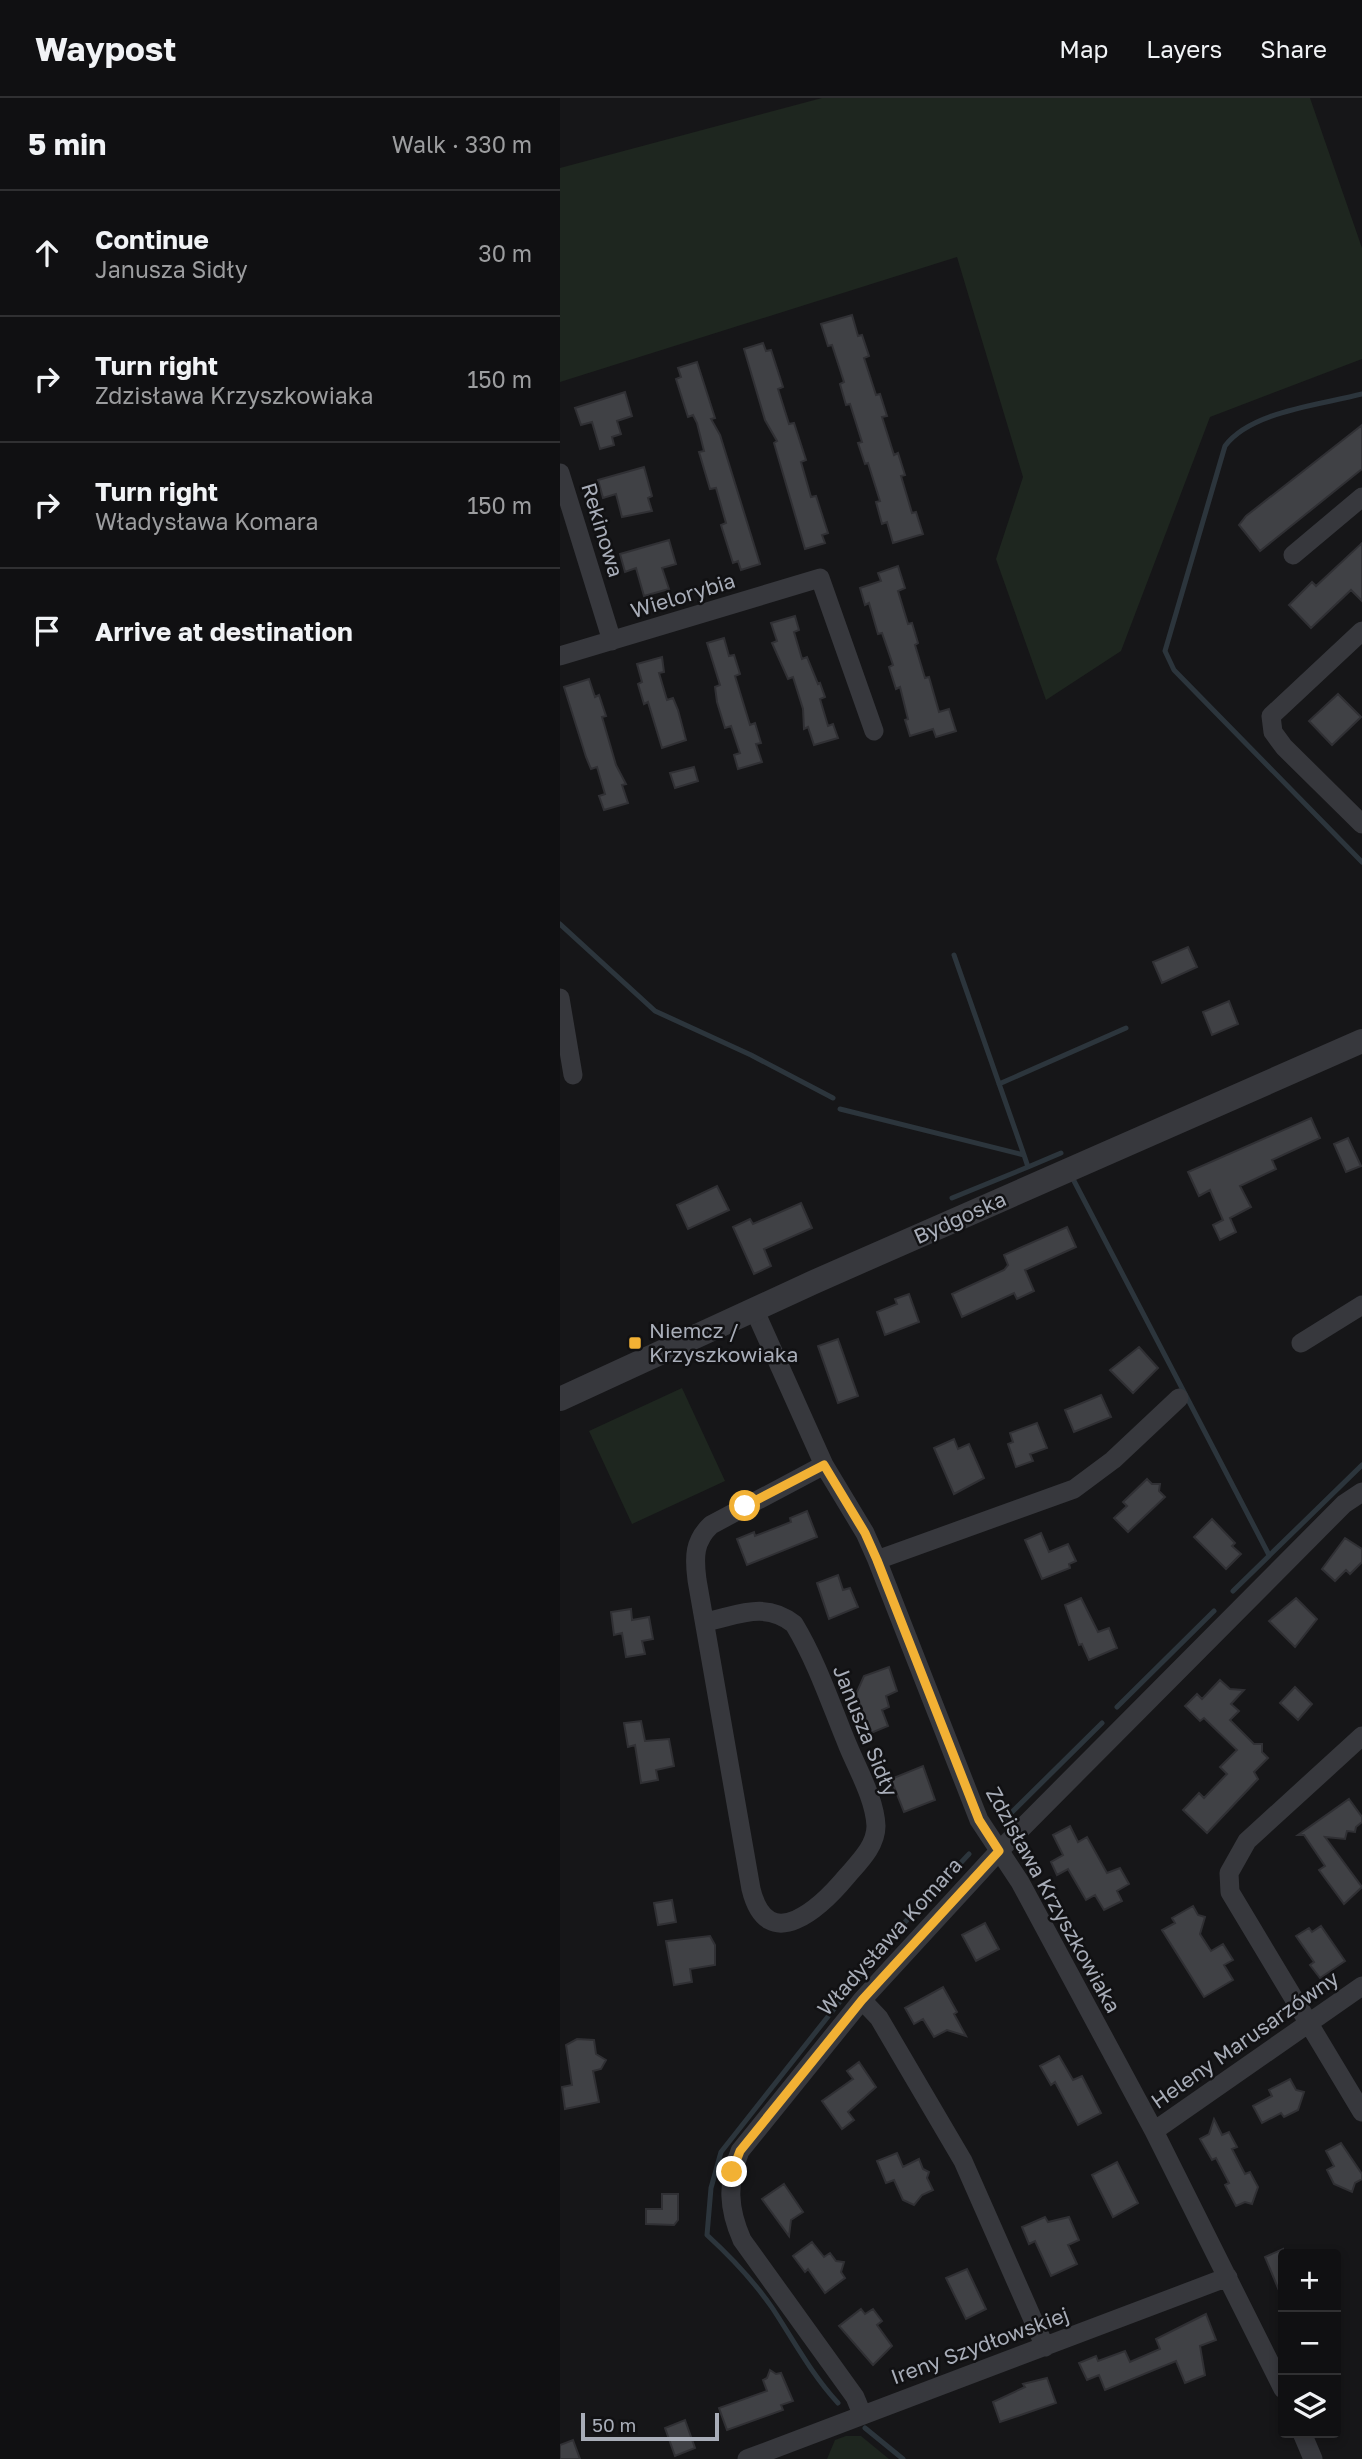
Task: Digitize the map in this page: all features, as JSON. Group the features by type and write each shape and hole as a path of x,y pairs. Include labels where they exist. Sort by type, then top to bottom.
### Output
{"street":[{"name":"Rekinowa","path":"560,473 612,641"},
{"path":"1293,555 1362,497"},
{"name":"Wielorybia","path":"560,656 820,578 874,731"},
{"path":"1362,631 1271,716 1273,732 1284,747 1362,824"},
{"path":"560,998 573,1075"},
{"name":"Bydgoska","path":"560,1399 754,1309 1362,1041"},
{"path":"1301,1343 1362,1305"},
{"name":"Zdzisława Krzyszkowiaka","path":"754,1309 824,1465 865,1533 877,1560 979,1820 1020,1882 1154,2131 1278,2379"},
{"path":"877,1560 1074,1489 1113,1460 1179,1398"},
{"name":"Janusza Sidły","path":"705,1622 768,1609 781,1614 794,1624 869,1797 876,1827 870,1849 824,1903 802,1919 781,1923 766,1918 754,1903 705,1622 695,1563 701,1534 711,1525 824,1465"},
{"name":"Władysława Komara","path":"862,2414 855,2397 742,2240 732,2217 730,2194 732,2172 740,2151 862,2000 999,1851 1344,1504 1362,1492"},
{"path":"1362,1736 1247,1841 1229,1873 1230,1892 1362,2112"},
{"name":"Heleny Marusarzówny","path":"1154,2131 1362,1986"},
{"path":"862,2000 879,2018 963,2161 1045,2347"},
{"name":"Ireny Szydłowskiej","path":"747,2459 1228,2277"},
{"path":"1304,2438 1313,2459"}],"shaded area":[{"path":"822,98 1310,98 1362,248 1362,359 1210,417 1121,651 1046,700 996,559 1023,477 957,257 560,382 560,168"},
{"path":"682,1388 725,1481 632,1524 589,1431"},
{"path":"846,2436 861,2436 889,2459 827,2459 835,2440"}],"building":[{"path":"852,315 858,336 862,335 869,356 864,358 876,395 880,394 887,416 882,417 894,455 898,453 905,475 901,476 912,513 916,512 923,534 893,543 887,522 882,524 876,502 880,501 868,463 865,464 858,443 862,442 850,404 846,405 840,384 844,382 832,345 828,346 821,324"},
{"path":"763,343 766,351 771,350 783,387 778,389 789,424 794,423 806,460 801,462 811,497 816,496 828,533 822,535 825,543 805,549 774,443 777,441 765,420 744,349"},
{"path":"697,362 715,418 711,419 720,435 760,564 741,570 738,561 733,563 721,525 726,523 716,488 710,489 699,452 704,451 697,423 693,415 688,417 676,379 681,377 678,368"},
{"path":"625,392 632,416 617,421 621,434 612,437 614,445 600,449 592,422 581,425 575,408"},
{"path":"1362,425 1362,469 1260,551 1239,525 1246,516"},
{"path":"644,467 652,496 648,498 652,511 622,517 616,494 603,498 598,480"},
{"path":"669,540 676,564 662,568 669,589 644,596 636,568 625,572 620,554"},
{"path":"1362,543 1362,601 1351,590 1311,628 1289,605 1312,582 1316,586"},
{"path":"898,566 905,588 898,591 908,624 912,623 918,643 915,645 925,678 929,677 939,712 949,709 956,731 936,737 933,729 910,736 900,687 896,689 889,667 893,665 882,633 878,634 869,603 865,605 860,588 881,581 878,573"},
{"path":"795,616 799,630 794,632 802,659 807,657 818,684 820,683 825,697 820,699 828,726 833,724 838,738 814,745 808,727 804,729 803,709 793,677 788,679 772,643 777,641 771,623"},
{"path":"724,638 729,656 734,655 740,674 735,676 750,725 755,723 761,743 756,744 762,762 738,769 734,755 740,753 731,726 725,728 717,702 715,687 720,685 707,643"},
{"path":"662,657 664,672 659,673 667,700 673,698 678,710 686,740 662,748 648,702 644,704 638,684 642,682 637,664"},
{"path":"589,679 595,697 599,695 606,716 602,717 616,765 626,784 622,785 628,803 604,810 599,796 605,794 597,767 591,769 586,757 564,687"},
{"path":"1338,694 1361,717 1332,745 1309,721"},
{"path":"694,767 698,781 675,788 670,773"},
{"path":"1188,947 1197,967 1162,983 1153,962"},
{"path":"1229,1001 1238,1024 1212,1035 1203,1012"},
{"path":"1311,1118 1320,1138 1272,1160 1276,1169 1240,1186 1251,1207 1230,1218 1236,1232 1220,1240 1213,1225 1223,1220 1210,1190 1199,1196 1188,1172"},
{"path":"1348,1138 1361,1166 1346,1172 1334,1144"},
{"path":"717,1186 729,1210 688,1229 677,1205"},
{"path":"801,1203 812,1228 764,1249 771,1266 754,1274 733,1227 750,1219 753,1224"},
{"path":"1067,1227 1076,1247 1025,1270 1034,1291 1017,1299 1014,1293 962,1317 952,1294 1004,1270 1008,1265 1004,1255"},
{"path":"909,1294 919,1322 885,1335 877,1312 897,1304 895,1299"},
{"path":"838,1339 858,1396 838,1403 818,1346"},
{"path":"1139,1347 1158,1368 1133,1393 1110,1370"},
{"path":"1101,1395 1111,1417 1074,1432 1065,1410"},
{"path":"1037,1423 1047,1448 1030,1454 1033,1461 1016,1467 1008,1444 1013,1442 1010,1433"},
{"path":"954,1439 958,1449 969,1444 984,1478 954,1494 934,1448"},
{"path":"1147,1479 1152,1484 1160,1484 1159,1491 1165,1497 1128,1532 1114,1518 1127,1506 1123,1502"},
{"path":"807,1511 817,1537 747,1565 737,1539 754,1532 755,1536 791,1522 790,1518"},
{"path":"1212,1519 1235,1543 1232,1546 1241,1554 1226,1569 1194,1537"},
{"path":"1041,1533 1049,1552 1068,1544 1076,1561 1069,1564 1070,1568 1042,1579 1025,1540"},
{"path":"1345,1538 1362,1549 1362,1562 1350,1574 1346,1570 1335,1581 1322,1569"},
{"path":"838,1575 843,1590 850,1588 858,1607 829,1619 817,1583"},
{"path":"1081,1598 1098,1632 1109,1628 1117,1648 1089,1660 1082,1644 1079,1645 1065,1605"},
{"path":"1296,1598 1317,1619 1295,1647 1269,1621"},
{"path":"631,1609 632,1620 649,1617 653,1639 642,1641 645,1654 626,1657 622,1633 614,1635 611,1612"},
{"path":"889,1667 897,1691 886,1696 889,1707 882,1710 888,1726 871,1733 856,1694 864,1676"},
{"path":"1220,1680 1230,1689 1244,1690 1231,1704 1239,1711 1230,1720 1254,1744 1262,1744 1262,1752 1268,1758 1254,1772 1258,1779 1207,1833 1183,1810 1199,1793 1204,1798 1227,1774 1220,1767 1237,1750 1204,1718 1200,1721 1185,1706 1197,1694 1202,1699"},
{"path":"1295,1687 1312,1704 1298,1720 1280,1703"},
{"path":"641,1721 645,1741 669,1739 674,1766 656,1770 658,1780 641,1783 635,1745 628,1747 624,1723"},
{"path":"923,1766 935,1800 904,1812 891,1779"},
{"path":"1349,1799 1362,1817 1362,1822 1355,1832 1347,1831 1345,1839 1325,1837 1362,1887 1344,1904 1319,1870 1325,1866 1304,1835 1298,1835"},
{"path":"1070,1826 1078,1842 1087,1837 1107,1873 1120,1868 1129,1884 1117,1891 1122,1901 1104,1910 1095,1895 1086,1900 1068,1869 1057,1875 1051,1862 1063,1855 1053,1835"},
{"path":"672,1900 676,1922 658,1925 654,1903"},
{"path":"1193,1906 1198,1915 1205,1917 1200,1934 1211,1951 1223,1944 1233,1960 1224,1965 1233,1980 1204,1997 1162,1930 1175,1923 1172,1918"},
{"path":"985,1923 999,1949 976,1961 962,1935"},
{"path":"1321,1926 1345,1961 1320,1978 1310,1965 1314,1962 1296,1936 1309,1928 1312,1932"},
{"path":"710,1936 715,1945 715,1965 690,1969 692,1982 674,1985 666,1941"},
{"path":"943,1987 966,2036 947,2030 934,2037 923,2019 914,2024 905,2008"},
{"path":"577,2039 594,2040 596,2054 606,2060 601,2069 593,2071 599,2102 565,2109 562,2087 572,2085 566,2045"},
{"path":"1059,2056 1073,2080 1082,2076 1101,2113 1078,2125 1055,2082 1051,2085 1040,2066"},
{"path":"859,2062 876,2087 848,2112 854,2120 842,2129 822,2101 853,2079 847,2071"},
{"path":"1290,2079 1296,2090 1304,2092 1298,2110 1284,2117 1281,2113 1262,2123 1253,2106 1272,2096 1269,2090"},
{"path":"1214,2119 1222,2135 1229,2132 1237,2147 1232,2149 1245,2174 1250,2172 1258,2187 1252,2204 1245,2202 1236,2206 1225,2185 1229,2183 1216,2158 1212,2160 1200,2139 1209,2134"},
{"path":"1341,2143 1362,2174 1362,2179 1355,2183 1352,2192 1334,2184 1327,2170 1334,2166 1326,2151"},
{"path":"897,2153 903,2167 919,2159 923,2169 929,2172 927,2178 933,2190 922,2195 914,2205 903,2200 894,2180 886,2183 877,2161"},
{"path":"1117,2162 1138,2203 1113,2217 1092,2175"},
{"path":"784,2184 803,2212 791,2220 789,2236 762,2199"},
{"path":"662,2194 678,2194 678,2220 674,2225 646,2224 646,2209 662,2209"},
{"path":"1045,2217 1048,2222 1069,2217 1079,2240 1068,2245 1077,2264 1051,2276 1035,2241 1029,2244 1022,2227"},
{"path":"812,2242 824,2257 830,2253 836,2261 844,2262 841,2272 845,2278 825,2293 808,2269 805,2272 793,2256"},
{"path":"1278,2251 1278,2288 1265,2257"},
{"path":"967,2269 986,2309 966,2319 946,2278"},
{"path":"861,2309 865,2314 873,2309 882,2321 877,2325 892,2346 873,2365 839,2326"},
{"path":"1206,2314 1216,2340 1200,2346 1205,2375 1185,2383 1176,2361 1105,2390 1099,2375 1087,2380 1079,2363 1096,2356 1098,2361 1125,2351 1130,2362 1160,2349 1156,2339"},
{"path":"770,2370 776,2374 781,2373 793,2401 781,2405 783,2410 727,2430 719,2408 767,2391 763,2380 767,2378"},
{"path":"1047,2378 1056,2403 1000,2422 993,2402 1025,2387 1023,2384"},
{"path":"685,2420 695,2448 675,2456 665,2428"},
{"path":"573,2440 580,2459 560,2459 560,2445"}],"waterway":[{"path":"1362,394 1269,417 1237,434 1225,446 1165,651 1174,670 1362,862"},
{"path":"560,924 655,1011 751,1055 833,1098"},
{"path":"954,955 1024,1155"},
{"path":"999,1084 1126,1028"},
{"path":"840,1109 1024,1155 1028,1167 1061,1153"},
{"path":"952,1198 1028,1167"},
{"path":"1073,1179 1269,1555"},
{"path":"1233,1591 1362,1465"},
{"path":"1117,1707 1214,1611"},
{"path":"1005,1819 1102,1723"},
{"path":"838,2403 758,2289 707,2235 711,2188 721,2152 890,1938 969,1854"},
{"path":"865,2428 903,2459"}],"place":[{"name":"Niemcz / Krzyszkowiaka","path":"635,1343"}],"route":[{"path":"732,2172 740,2151 862,2000 999,1851 979,1820 865,1533 824,1465 745,1506"}]}
